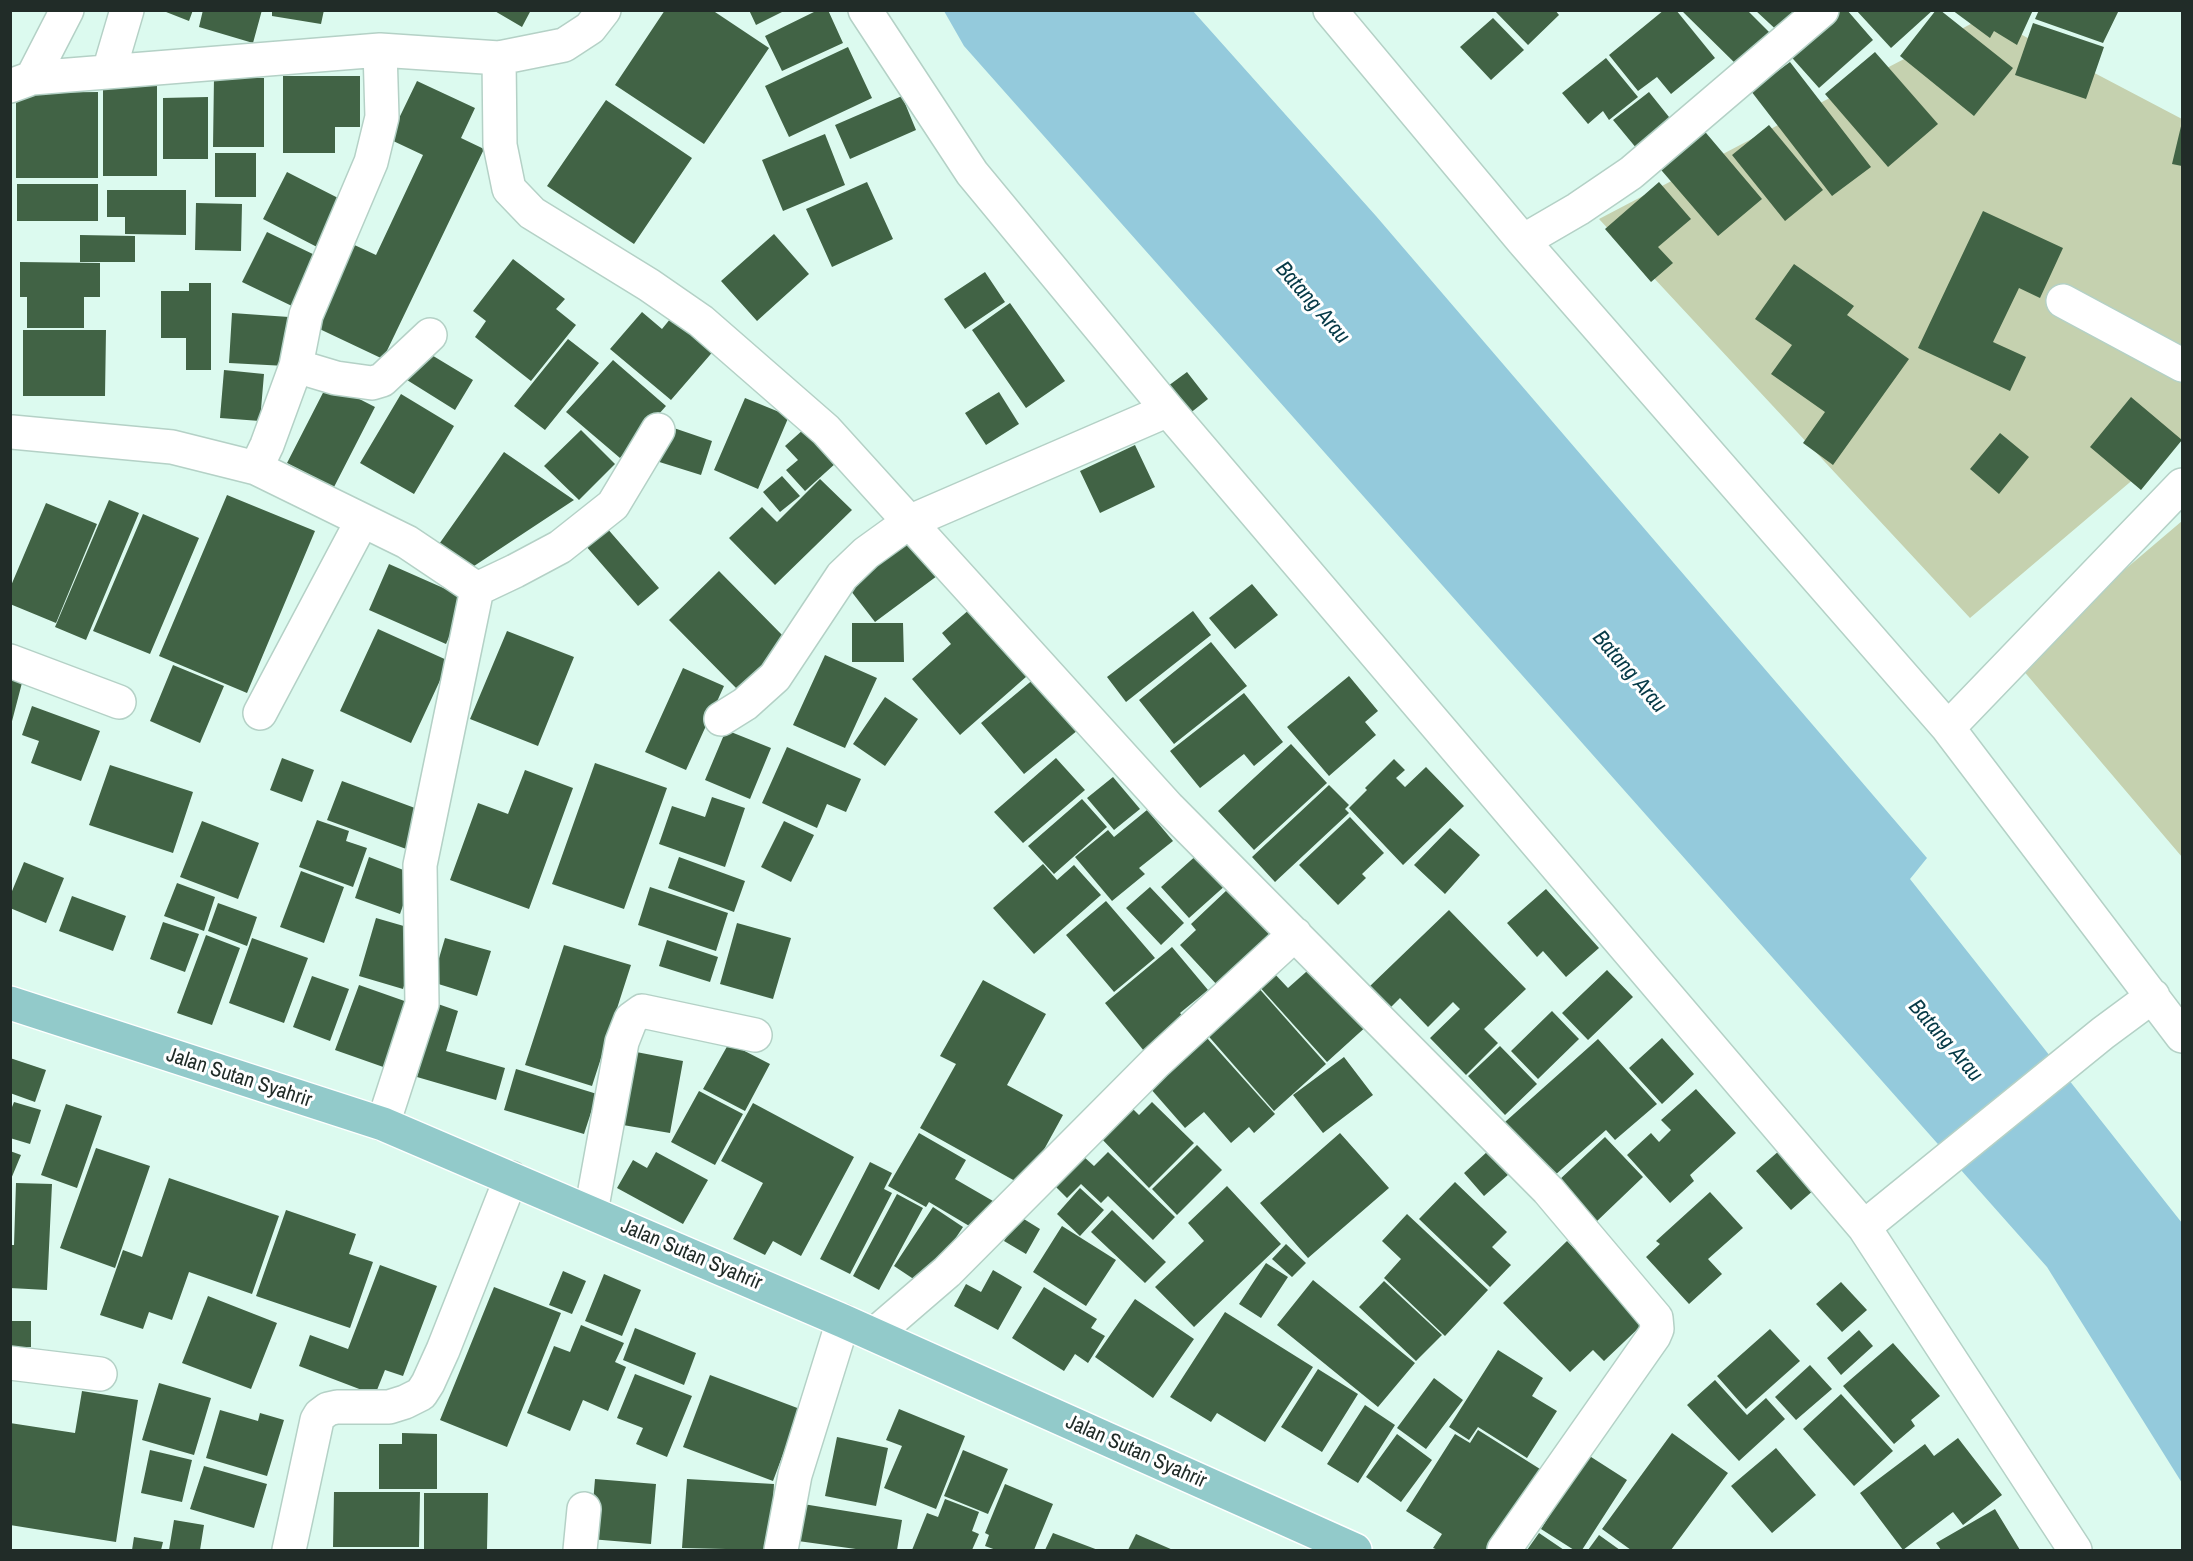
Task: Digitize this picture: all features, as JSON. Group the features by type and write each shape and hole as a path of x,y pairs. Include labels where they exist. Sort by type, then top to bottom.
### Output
{"main road":[{"name":"Jalan Sutan Syahrir","path":"10,1003 383,1124 874,1334 1355,1551"}],"street":[{"path":"21,82 67,10"},
{"path":"109,71 127,10"},
{"path":"21,82 109,71 380,50 499,58 564,45 590,28 604,10"},
{"path":"865,10 972,173 1168,410 1864,1227 2075,1551"},
{"path":"1330,10 1523,241 1948,728 2182,1036"},
{"path":"1523,241 1631,173 1822,10"},
{"path":"256,468 267,445 296,366 306,315 371,162 382,117 380,50"},
{"path":"499,58 500,145 509,189 532,213 649,285 701,321 826,430 1168,807 1548,1190 1656,1318 1657,1329 1654,1336 1504,1551"},
{"path":"2062,302 2182,365"},
{"path":"296,366 336,378 372,383 382,380 430,335"},
{"path":"721,719 745,704 776,677 842,576 866,553 909,522 1168,410"},
{"path":"11,425 172,447 256,468 407,542 477,589"},
{"path":"477,589 560,547 613,505 658,430"},
{"path":"1948,728 2182,485"},
{"path":"260,713 362,521"},
{"path":"383,1124 422,1005 420,865 477,589"},
{"path":"10,661 119,702"},
{"path":"874,1334 947,1272 1155,1063 1295,934"},
{"path":"1864,1227 2103,1033 2153,996"},
{"path":"591,1212 622,1042 631,1019 642,1011 755,1035"},
{"path":"289,1551 317,1420 320,1415 337,1407 389,1407 421,1394 443,1350 511,1178"},
{"path":"781,1551 795,1475 843,1321"},
{"path":"10,1363 100,1374"},
{"path":"580,1551 584,1509"}],"green space":[{"path":"1986,16 2182,119 2182,438 1970,618 1599,219"},
{"path":"2182,521 2182,857 2016,662"}],"water":[{"name":"Batang Arau","path":"944,11 1193,11 1376,216 1927,858 1910,879 2182,1223 2182,1483 2047,1267 964,46"}],"building":[{"path":"161,10 193,10 189,21"},
{"path":"203,10 262,10 253,43 199,27"},
{"path":"272,10 324,10 321,24 272,16"},
{"path":"493,10 531,10 522,27"},
{"path":"665,10 712,10 769,48 704,144 615,85"},
{"path":"749,10 786,10 756,25"},
{"path":"818,10 828,10 843,43 782,71 765,36"},
{"path":"1494,10 1555,10 1559,15 1528,45"},
{"path":"1664,10 1676,10 1715,58 1671,94 1657,77 1638,91 1609,55"},
{"path":"1681,10 1747,10 1773,36 1741,69"},
{"path":"1755,10 1808,10 1783,36"},
{"path":"1831,10 1847,10 1873,40 1819,88 1786,51"},
{"path":"1856,10 1933,10 1891,48"},
{"path":"1936,10 1940,10 2013,68 1974,116 1900,56"},
{"path":"1952,10 2033,10 2017,45 1994,31 1990,38"},
{"path":"2039,10 2119,10 2103,43 2035,19"},
{"path":"1493,18 1524,50 1491,80 1460,47"},
{"path":"2033,23 2104,47 2086,99 2015,75"},
{"path":"848,47 872,98 789,137 765,86"},
{"path":"1875,52 1938,124 1888,167 1825,94"},
{"path":"1606,58 1638,97 1609,120 1603,111 1588,124 1562,93"},
{"path":"1790,62 1871,167 1832,196 1751,91"},
{"path":"283,76 360,76 360,127 335,127 335,153 283,153"},
{"path":"214,77 264,78 264,147 213,147"},
{"path":"417,81 475,108 461,138 484,149 383,359 309,324 348,242 376,255 423,155 389,139"},
{"path":"103,84 157,84 157,176 103,176"},
{"path":"98,92 98,178 16,178 16,93"},
{"path":"1649,92 1677,127 1642,155 1613,120"},
{"path":"902,96 916,130 850,159 835,125"},
{"path":"208,97 208,159 163,159 163,98"},
{"path":"606,100 692,158 634,244 547,186"},
{"path":"2182,122 2182,166 2172,164"},
{"path":"1769,125 1823,190 1785,221 1732,155"},
{"path":"1701,127 1762,199 1718,236 1656,164"},
{"path":"825,134 845,185 783,211 762,160"},
{"path":"215,153 256,153 256,197 215,197"},
{"path":"287,172 342,200 317,247 263,219"},
{"path":"867,182 893,239 832,267 806,209"},
{"path":"1659,182 1691,219 1658,247 1673,263 1651,282 1605,229"},
{"path":"17,184 98,184 98,221 17,221"},
{"path":"107,190 186,190 186,235 125,234 125,217 107,217"},
{"path":"196,203 242,204 241,251 195,250"},
{"path":"1983,211 2063,248 2040,298 2019,288 1993,342 2026,357 2010,391 1918,348"},
{"path":"267,232 319,257 294,307 242,282"},
{"path":"774,234 809,274 757,321 721,281"},
{"path":"80,235 135,236 135,262 80,262"},
{"path":"513,259 565,299 556,309 576,325 531,381 475,337 486,321 473,311"},
{"path":"20,262 100,263 100,297 84,297 84,328 27,328 27,297 20,297"},
{"path":"1794,264 1854,306 1847,315 1909,359 1833,465 1803,443 1825,412 1771,374 1792,345 1755,319"},
{"path":"985,272 1005,302 965,329 944,299"},
{"path":"189,283 211,283 211,370 186,370 186,338 161,338 161,291 189,291"},
{"path":"1010,303 1065,381 1026,408 972,330"},
{"path":"642,312 662,329 675,313 716,348 671,400 610,349"},
{"path":"232,313 289,317 286,366 229,363"},
{"path":"23,330 106,330 105,396 23,396"},
{"path":"568,339 599,363 545,430 514,406"},
{"path":"425,351 473,380 455,410 407,380"},
{"path":"613,360 666,406 620,458 566,412"},
{"path":"224,370 264,374 260,421 220,418"},
{"path":"1187,372 1208,399 1189,414 1168,386"},
{"path":"328,383 375,407 334,487 287,463"},
{"path":"999,392 1019,424 986,445 965,413"},
{"path":"401,394 454,426 414,494 360,463"},
{"path":"2131,397 2182,440 2141,490 2090,447"},
{"path":"745,398 789,416 758,489 714,470"},
{"path":"665,425 712,441 701,475 653,460"},
{"path":"804,429 836,463 805,491 786,470 798,460 785,446"},
{"path":"581,430 615,464 579,500 544,466"},
{"path":"2000,433 2029,457 1999,494 1970,469"},
{"path":"1135,445 1155,487 1100,513 1080,471"},
{"path":"504,452 574,500 468,570 437,547"},
{"path":"782,476 800,496 780,512 763,492"},
{"path":"820,479 852,510 775,585 729,538 762,507 777,522"},
{"path":"227,495 315,531 247,693 159,656"},
{"path":"109,500 139,513 86,640 55,627"},
{"path":"46,503 97,524 56,623 10,604 10,588"},
{"path":"143,514 199,538 150,654 93,631"},
{"path":"606,527 659,588 638,606 585,545"},
{"path":"907,535 937,576 875,622 844,582"},
{"path":"389,564 466,598 446,644 369,610"},
{"path":"719,571 789,642 739,691 669,620"},
{"path":"1252,584 1278,615 1235,649 1209,618"},
{"path":"977,603 1035,669 960,735 912,679 951,644 942,633"},
{"path":"1193,611 1211,635 1126,702 1107,677"},
{"path":"852,623 903,623 904,662 852,662"},
{"path":"378,629 449,661 411,743 340,711"},
{"path":"507,631 574,657 538,746 470,719"},
{"path":"1211,642 1247,686 1174,744 1139,700"},
{"path":"825,655 877,678 845,748 793,725"},
{"path":"173,665 224,686 200,743 150,721"},
{"path":"683,668 724,686 686,770 645,752"},
{"path":"10,676 23,679 11,725 10,725"},
{"path":"1349,676 1378,711 1365,722 1376,735 1329,776 1287,727"},
{"path":"1035,678 1078,730 1024,774 981,723"},
{"path":"1244,693 1283,742 1254,766 1244,754 1200,788 1170,751"},
{"path":"885,697 918,719 885,766 853,744"},
{"path":"32,706 100,731 81,781 31,763 39,741 22,735"},
{"path":"726,730 771,748 750,799 705,780"},
{"path":"1291,744 1327,783 1254,850 1218,811"},
{"path":"787,747 861,779 846,812 827,804 817,828 762,803"},
{"path":"282,758 314,770 302,802 270,790"},
{"path":"1056,758 1085,790 1023,843 994,812"},
{"path":"1394,759 1405,770 1396,778 1405,787 1426,767 1464,806 1403,865 1349,808"},
{"path":"595,763 667,788 624,909 552,884"},
{"path":"110,765 193,792 173,853 89,825"},
{"path":"525,770 573,788 529,909 450,880 478,803 508,814"},
{"path":"1113,777 1140,809 1114,830 1087,798"},
{"path":"342,781 423,811 409,850 327,820"},
{"path":"1329,785 1349,805 1345,809 1349,813 1275,882 1252,857"},
{"path":"712,797 745,808 725,867 659,844 672,806 705,817"},
{"path":"1082,799 1107,827 1054,874 1028,846"},
{"path":"1147,810 1173,841 1139,868 1145,874 1112,901 1075,857 1108,830 1114,837"},
{"path":"1350,817 1384,853 1362,874 1366,878 1338,905 1299,865"},
{"path":"317,820 349,831 346,841 367,848 353,887 299,867"},
{"path":"202,821 259,843 238,899 180,877"},
{"path":"784,821 814,835 791,882 761,867"},
{"path":"1450,828 1480,855 1445,894 1414,865"},
{"path":"1199,853 1227,884 1189,918 1161,887"},
{"path":"369,857 414,874 400,914 355,898"},
{"path":"679,857 745,881 734,912 668,888"},
{"path":"24,862 64,878 46,923 10,908 10,896"},
{"path":"1043,864 1057,880 1074,865 1101,895 1034,954 993,908"},
{"path":"301,871 344,887 324,943 280,927"},
{"path":"177,883 215,897 204,931 164,916"},
{"path":"650,887 728,913 716,951 638,925"},
{"path":"1150,887 1184,923 1161,945 1126,908"},
{"path":"1228,889 1273,938 1219,987 1180,945 1196,930 1191,924"},
{"path":"1546,889 1599,948 1566,977 1543,951 1537,957 1507,923"},
{"path":"72,896 126,916 113,951 59,931"},
{"path":"1106,901 1155,958 1114,992 1066,935"},
{"path":"218,903 257,917 247,946 208,931"},
{"path":"1449,910 1526,989 1484,1029 1498,1043 1466,1075 1430,1038 1460,1009 1453,1002 1428,1027 1400,998 1390,1008 1369,987"},
{"path":"376,918 421,931 403,989 359,976"},
{"path":"163,922 199,934 185,972 150,959"},
{"path":"737,923 791,938 773,999 720,984"},
{"path":"206,935 240,948 212,1025 177,1013"},
{"path":"252,938 308,958 284,1023 229,1003"},
{"path":"445,938 491,951 477,996 432,982"},
{"path":"667,940 718,957 710,982 659,966"},
{"path":"564,945 631,965 592,1086 525,1065"},
{"path":"1172,947 1208,990 1180,1013 1184,1018 1144,1051 1105,1003"},
{"path":"1315,964 1369,1024 1327,1062 1257,984 1272,971 1288,988"},
{"path":"1607,970 1633,997 1588,1040 1562,1013"},
{"path":"312,976 349,989 330,1041 293,1027"},
{"path":"983,980 1046,1014 1007,1085 1063,1115 1024,1186 920,1128 956,1064 940,1056"},
{"path":"359,985 413,1004 389,1069 335,1050"},
{"path":"1256,985 1326,1064 1274,1111 1204,1031"},
{"path":"438,1004 458,1011 446,1051 505,1068 496,1100 417,1077"},
{"path":"1552,1011 1579,1039 1538,1079 1511,1051"},
{"path":"1207,1038 1275,1114 1254,1133 1249,1127 1231,1143 1204,1112 1185,1128 1150,1088"},
{"path":"1662,1038 1694,1074 1662,1104 1629,1068"},
{"path":"1598,1039 1657,1104 1615,1140 1606,1130 1554,1176 1505,1122"},
{"path":"729,1043 770,1064 745,1111 703,1089"},
{"path":"1500,1046 1537,1084 1505,1115 1468,1076"},
{"path":"631,1051 683,1061 670,1133 617,1124"},
{"path":"1344,1057 1373,1095 1323,1133 1293,1095"},
{"path":"10,1058 46,1070 35,1102 10,1093"},
{"path":"516,1069 597,1094 584,1134 504,1110"},
{"path":"1696,1089 1736,1133 1690,1175 1694,1181 1670,1203 1627,1155 1651,1133 1659,1142 1671,1130 1661,1120"},
{"path":"699,1091 743,1114 715,1165 671,1142"},
{"path":"14,1102 41,1110 30,1144 10,1138 10,1112"},
{"path":"1152,1102 1194,1143 1149,1188 1098,1135 1129,1105 1139,1115"},
{"path":"753,1103 854,1157 801,1256 773,1241 765,1255 733,1239 763,1183 721,1161"},
{"path":"66,1104 102,1116 77,1188 41,1175"},
{"path":"919,1133 966,1160 955,1179 993,1201 976,1230 929,1202 926,1207 888,1186"},
{"path":"1340,1133 1389,1188 1308,1258 1260,1203"},
{"path":"1605,1137 1643,1177 1595,1223 1557,1182"},
{"path":"1197,1145 1222,1170 1177,1215 1152,1189"},
{"path":"96,1148 150,1166 115,1268 60,1248"},
{"path":"1780,1150 1815,1189 1791,1210 1756,1171"},
{"path":"10,1151 21,1155 11,1179 10,1179"},
{"path":"1488,1151 1509,1174 1484,1196 1464,1173"},
{"path":"656,1152 708,1180 683,1224 617,1188 633,1160 647,1168"},
{"path":"1108,1152 1175,1217 1153,1240 1108,1196 1101,1203 1081,1184 1067,1198 1055,1186 1083,1156 1094,1166"},
{"path":"870,1162 892,1173 884,1189 892,1193 850,1274 820,1259"},
{"path":"169,1178 279,1216 252,1294 189,1272 172,1320 149,1312 143,1329 100,1315 123,1250 142,1257"},
{"path":"1455,1182 1507,1232 1492,1247 1511,1265 1490,1287 1419,1219"},
{"path":"16,1183 52,1184 47,1290 10,1288 10,1245 14,1245"},
{"path":"1227,1186 1281,1244 1194,1327 1155,1287 1204,1241 1188,1223"},
{"path":"1080,1188 1104,1210 1080,1236 1057,1214"},
{"path":"1710,1192 1743,1228 1708,1259 1722,1274 1689,1304 1646,1257 1660,1244 1656,1241"},
{"path":"897,1194 923,1208 879,1290 853,1276"},
{"path":"933,1207 963,1227 924,1286 894,1266"},
{"path":"286,1210 356,1234 349,1254 373,1262 350,1328 256,1296"},
{"path":"1112,1210 1166,1262 1145,1283 1091,1232"},
{"path":"1407,1214 1488,1290 1445,1336 1384,1278 1401,1259 1382,1241"},
{"path":"1019,1216 1040,1229 1026,1254 1004,1241"},
{"path":"1062,1226 1116,1260 1086,1306 1033,1272"},
{"path":"1567,1241 1645,1322 1604,1361 1593,1350 1570,1372 1503,1303"},
{"path":"1286,1244 1306,1263 1292,1277 1272,1259"},
{"path":"1266,1263 1288,1277 1261,1318 1239,1304"},
{"path":"380,1265 437,1286 403,1376 385,1370 375,1395 299,1366 310,1335 348,1349"},
{"path":"993,1270 1022,1287 998,1330 954,1306 966,1284 981,1292"},
{"path":"563,1271 586,1281 572,1314 549,1305"},
{"path":"604,1274 641,1290 622,1336 585,1321"},
{"path":"1313,1280 1415,1363 1378,1407 1277,1325"},
{"path":"1384,1281 1442,1335 1416,1361 1359,1307"},
{"path":"1841,1282 1867,1310 1842,1332 1816,1304"},
{"path":"494,1287 561,1313 507,1447 440,1420"},
{"path":"1044,1287 1097,1319 1091,1328 1105,1336 1088,1363 1075,1354 1064,1371 1012,1338"},
{"path":"208,1296 277,1323 251,1389 182,1363"},
{"path":"1135,1299 1194,1339 1153,1398 1095,1357"},
{"path":"1225,1312 1313,1367 1265,1442 1217,1413 1211,1422 1170,1397"},
{"path":"10,1321 31,1321 31,1347 10,1347"},
{"path":"581,1325 624,1343 615,1362 626,1367 608,1411 583,1400 570,1431 527,1413 554,1346 570,1352"},
{"path":"635,1328 696,1353 684,1385 623,1360"},
{"path":"1770,1329 1800,1361 1746,1409 1717,1376"},
{"path":"1859,1330 1873,1346 1841,1375 1827,1358"},
{"path":"1893,1343 1940,1396 1911,1420 1915,1426 1894,1444 1843,1386"},
{"path":"1498,1350 1543,1378 1532,1396 1557,1411 1527,1458 1478,1427 1469,1440 1449,1427"},
{"path":"1810,1365 1832,1389 1796,1420 1775,1397"},
{"path":"1318,1369 1358,1394 1322,1452 1281,1427"},
{"path":"635,1374 692,1396 667,1457 636,1444 643,1428 617,1418"},
{"path":"710,1375 800,1409 773,1481 683,1447"},
{"path":"1434,1378 1463,1400 1426,1449 1397,1428"},
{"path":"1715,1380 1747,1415 1766,1398 1785,1419 1739,1461 1687,1405"},
{"path":"159,1383 211,1398 194,1455 142,1440"},
{"path":"82,1391 138,1400 116,1542 10,1525 10,1423 75,1433"},
{"path":"1841,1394 1893,1451 1854,1486 1803,1429"},
{"path":"1365,1405 1395,1425 1358,1483 1327,1464"},
{"path":"899,1409 965,1436 936,1509 884,1488 902,1446 886,1440"},
{"path":"220,1410 258,1421 260,1413 284,1420 267,1476 206,1458"},
{"path":"1478,1430 1540,1469 1488,1550 1438,1550 1433,1548 1442,1534 1406,1511 1455,1434 1470,1443"},
{"path":"402,1433 437,1434 437,1489 379,1489 379,1444 402,1444"},
{"path":"1672,1433 1728,1473 1671,1550 1631,1550 1602,1529"},
{"path":"1397,1434 1432,1460 1401,1502 1366,1477"},
{"path":"837,1437 888,1448 876,1506 825,1496"},
{"path":"1958,1438 2002,1495 1963,1525 1953,1512 1903,1550 1860,1493 1925,1444 1934,1456"},
{"path":"1776,1448 1816,1495 1772,1533 1731,1486"},
{"path":"150,1450 192,1460 182,1502 141,1493"},
{"path":"963,1450 1008,1469 988,1514 944,1496"},
{"path":"1588,1455 1627,1480 1582,1550 1574,1550 1541,1529"},
{"path":"204,1466 267,1484 254,1528 190,1509"},
{"path":"595,1479 656,1484 651,1544 590,1539"},
{"path":"687,1479 774,1484 770,1550 682,1548"},
{"path":"1005,1484 1053,1504 1034,1550 996,1550 985,1546 989,1535 985,1533"},
{"path":"334,1492 420,1492 419,1547 333,1547"},
{"path":"424,1493 488,1493 487,1550 424,1550"},
{"path":"945,1499 979,1512 972,1531 979,1534 972,1550 912,1550 927,1513 938,1517"},
{"path":"803,1504 902,1520 897,1550 863,1550 798,1541"},
{"path":"1995,1509 2020,1550 1941,1550 1936,1543"},
{"path":"174,1520 204,1525 200,1550 169,1550"},
{"path":"1053,1533 1098,1550 1045,1550"},
{"path":"1539,1533 1564,1550 1527,1550"},
{"path":"1136,1534 1173,1550 1128,1550"},
{"path":"1599,1535 1620,1550 1588,1550"},
{"path":"134,1537 163,1542 161,1550 132,1550"}]}
